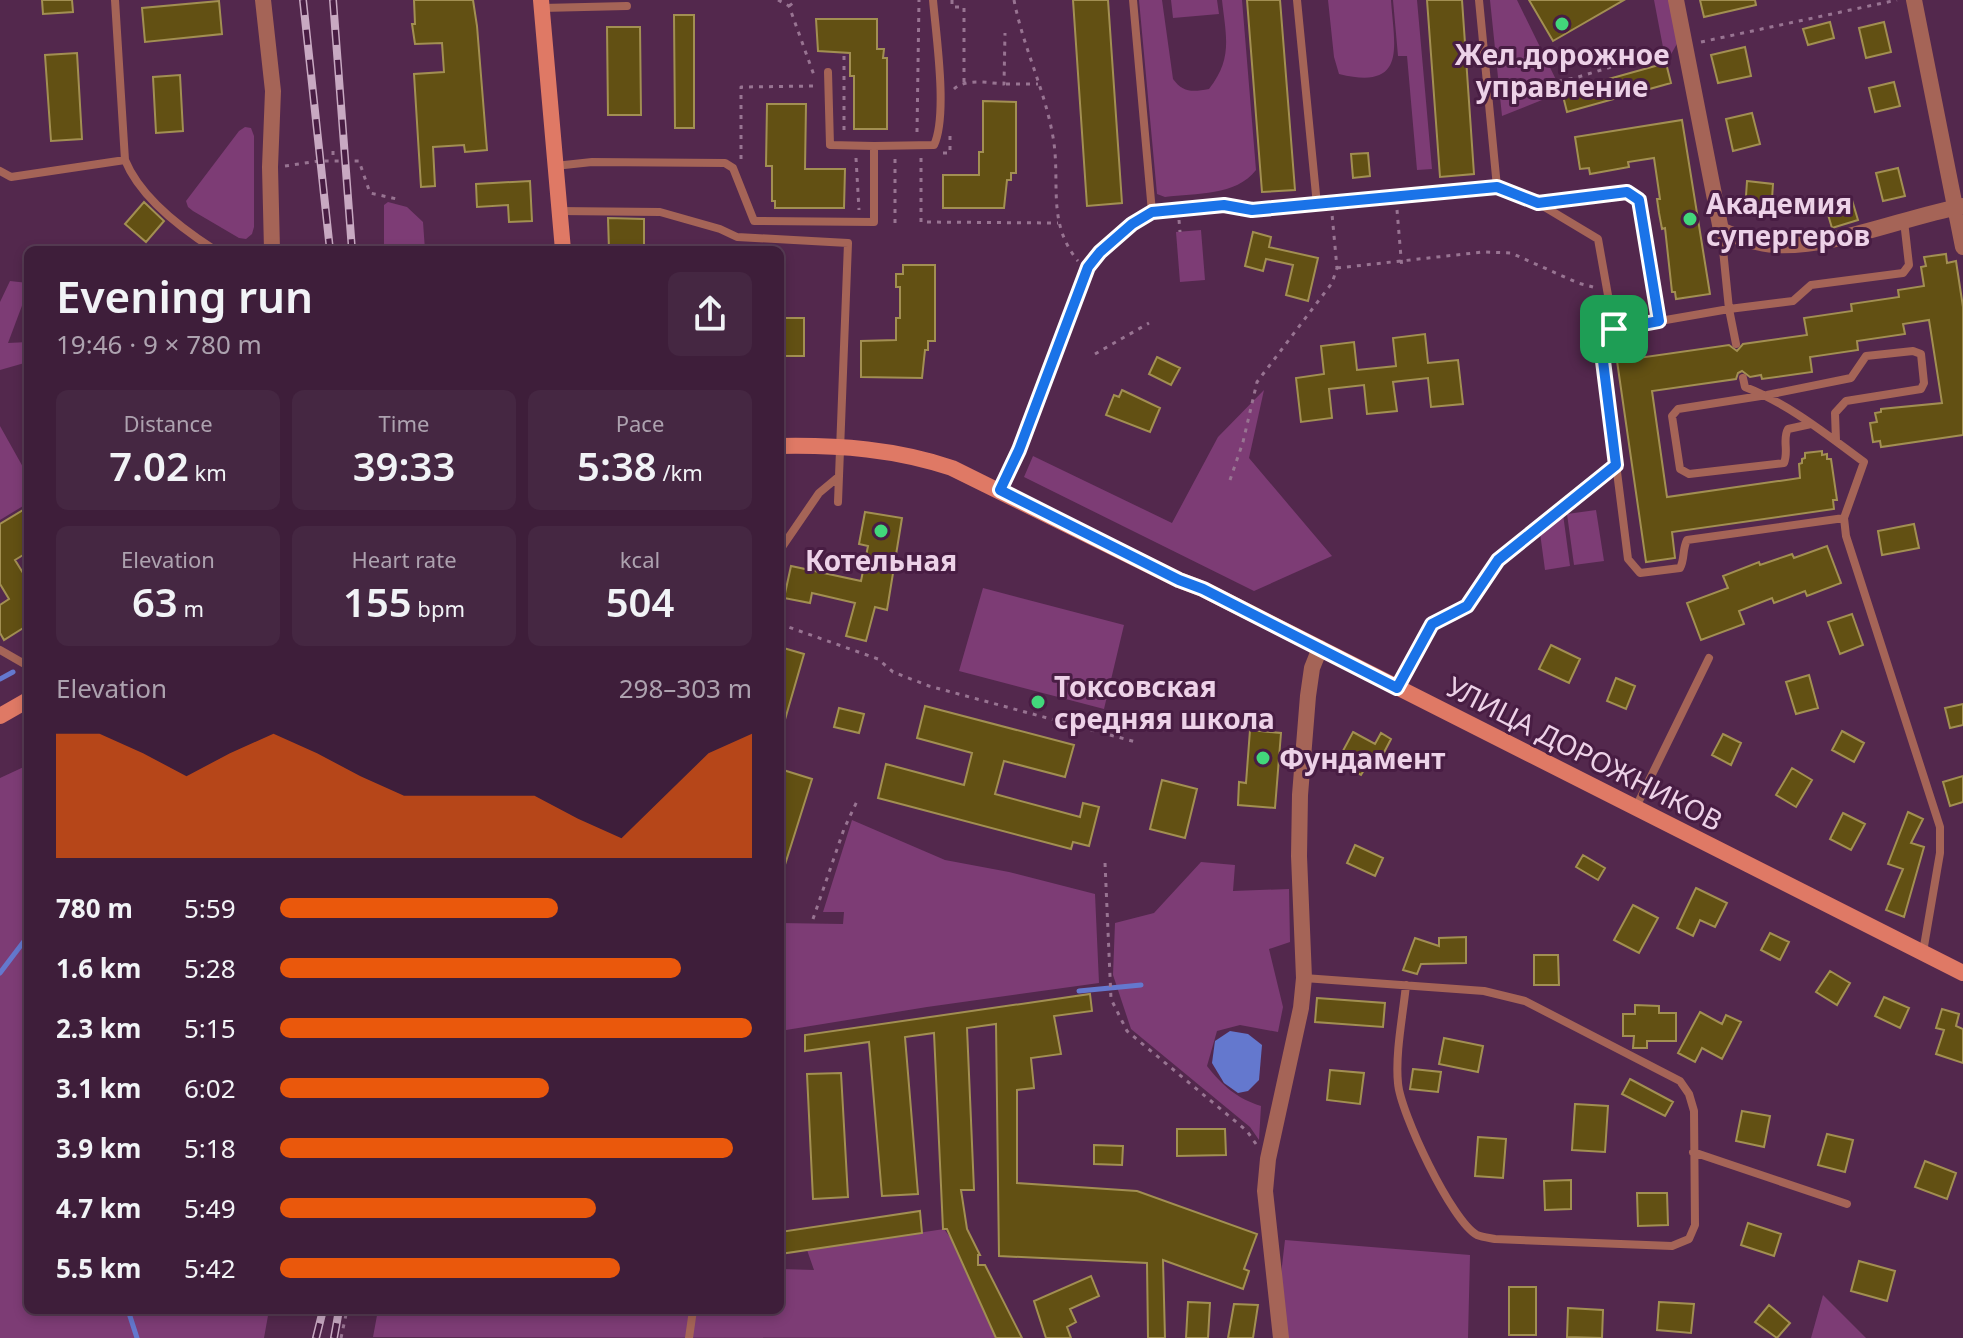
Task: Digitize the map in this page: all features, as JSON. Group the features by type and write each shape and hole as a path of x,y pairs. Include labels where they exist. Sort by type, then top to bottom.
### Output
{"main road":[{"path":"542,4 562,246"},
{"name":"УЛИЦА ДОРОЖНИКОВ","path":"784,445 839,445 918,457 952,468 1320,648 1963,973"},
{"path":"0,716 24,702"}],"street":[{"path":"263,0 273,91 270,167 272,246"},
{"path":"1676,0 1721,230 1774,245 1817,241 1960,207"},
{"path":"1914,0 1960,207 1963,247"},
{"path":"1281,1338 1265,1191 1268,1159 1301,1008 1304,978 1300,795 1308,696 1312,668 1320,648"}],"lane":[{"path":"115,0 125,160 132,177 144,191 185,231 209,246"},
{"path":"828,72 830,145 934,145 938,136 940,83 933,0"},
{"path":"1133,0 1152,212"},
{"path":"1297,0 1317,205"},
{"path":"1479,0 1497,187"},
{"path":"542,4 627,6"},
{"path":"554,166 592,162 725,163 733,168 754,221 874,222 874,146"},
{"path":"0,171 11,177 125,160"},
{"path":"1000,490 1019,450 1086,271 1107,245 1152,212 1224,205 1252,210 1497,187 1538,203 1598,239 1614,329"},
{"path":"1538,203 1627,192 1639,200 1659,321"},
{"path":"558,211 660,212 737,237 848,243 838,502"},
{"path":"1844,518 1687,540 1685,559 1680,568 1640,573 1628,559 1600,337 1614,329 1793,301 1811,285 1903,273 1909,265 1904,220"},
{"path":"1721,230 1736,344"},
{"path":"1812,424 1788,429 1785,434 1788,455 1784,463 1689,474 1680,469 1672,416 1678,409 1851,378 1866,356 1913,351 1921,354 1924,383 1921,389 1846,401 1835,413 1836,441"},
{"path":"1743,378 1745,387 1767,395 1864,462 1844,518 1846,536 1940,827 1940,853 1923,952"},
{"path":"784,544 819,493 837,478"},
{"path":"1397,688 1432,624"},
{"path":"0,650 24,664"},
{"path":"1635,807 1709,658"},
{"path":"1304,978 1406,985 1484,991 1525,1001 1680,1081 1689,1094 1694,1111 1695,1225 1689,1239 1672,1246 1495,1239 1477,1235 1463,1223 1448,1202 1400,1102 1397,1081 1406,985"},
{"path":"1693,1152 1847,1204"},
{"path":"689,1338 692,1314"}],"path":[{"path":"778,0 789,6"},
{"path":"745,171 740,157 741,87 816,86 815,74 789,6 791,0"},
{"path":"789,6 797,0"},
{"path":"917,137 919,0"},
{"path":"952,0 952,7 964,7 964,83"},
{"path":"1014,0 1022,38 1054,137 1058,223 1066,246 1086,271"},
{"path":"1488,95 1575,78 1685,45 1897,0"},
{"path":"844,56 843,131 846,136"},
{"path":"1004,84 1038,84"},
{"path":"333,151 333,161"},
{"path":"921,153 921,222 1058,223"},
{"path":"853,154 858,160 860,204 854,213"},
{"path":"270,167 359,161 370,193 397,199"},
{"path":"1395,198 1402,269"},
{"path":"1230,480 1243,442 1257,382 1332,283 1337,268 1331,204"},
{"path":"1337,268 1483,252 1511,253 1591,288 1607,284"},
{"path":"1095,354 1149,323"},
{"path":"1432,624 1467,606 1498,560 1616,465"},
{"path":"784,625 878,659 893,672 929,686 1136,742"},
{"path":"813,919 844,829 858,799"},
{"path":"1105,863 1111,999 1127,1031 1247,1131 1268,1159"},
{"path":"341,1338 346,1314"}],"shaded area":[{"path":"1139,0 1162,0 1173,79 1181,87 1193,91 1209,89 1222,67 1226,47 1222,0 1242,0 1256,170 1238,185 1202,194 1165,197 1157,194"},
{"path":"1171,0 1217,0 1219,14 1173,18"},
{"path":"1328,0 1391,0 1394,48 1387,70 1377,76 1361,78 1339,74 1334,57"},
{"path":"1393,0 1417,0 1432,169 1417,170 1407,56 1398,56"},
{"path":"1490,0 1517,0 1562,92 1502,116"},
{"path":"1654,0 1669,0 1678,42 1666,63"},
{"path":"245,127 251,128 254,136 254,227 246,239 193,211 186,201"},
{"path":"388,202 407,207 423,222 425,246 384,246 384,205"},
{"path":"1201,230 1205,280 1180,282 1176,232"},
{"path":"10,281 24,283 24,303 8,343 24,342 24,363 0,370 0,302"},
{"path":"1264,390 1249,458 1332,556 1254,591 1024,477 1033,456 1172,523 1218,437"},
{"path":"0,426 24,469 24,505 0,520"},
{"path":"1596,510 1604,561 1574,565 1567,514"},
{"path":"1563,514 1570,566 1545,570 1538,518"},
{"path":"983,588 1124,625 1104,709 959,671"},
{"path":"24,767 24,1314 268,1314 264,1338 0,1338 0,778"},
{"path":"852,820 945,860 1009,872 1095,894 1099,983 784,1030 784,923 843,924 844,912 823,912"},
{"path":"1201,862 1235,865 1233,891 1289,889 1290,942 1269,949 1283,1007 1278,1032 1240,1025 1217,1031 1207,1066 1231,1090 1261,1106 1259,1140 1250,1127 1131,1029 1113,975 1115,923 1154,913"},
{"path":"944,1229 952,1240 996,1338 373,1337 377,1314 784,1314 784,1269 814,1270 807,1250"},
{"path":"1285,1240 1470,1255 1468,1338 1287,1338 1280,1283"},
{"path":"1823,1295 1866,1338 1811,1338"}],"water":[{"path":"1230,1031 1248,1034 1262,1045 1259,1080 1248,1091 1238,1093 1224,1083 1212,1063 1215,1041"}],"building":[{"path":"42,0 72,0 73,12 43,14"},
{"path":"414,0 473,0 477,26 487,150 465,152 464,145 433,147 435,186 421,187 414,74 444,72 442,43 415,44 412,24 415,24"},
{"path":"1073,0 1108,0 1122,203 1087,206"},
{"path":"1247,0 1280,0 1295,190 1262,192"},
{"path":"1427,0 1462,0 1474,174 1440,177"},
{"name":"Жел.дорожное управление","path":"1529,0 1624,0 1553,41"},
{"path":"1700,0 1755,0 1756,5 1704,17"},
{"path":"219,1 222,34 145,42 142,8"},
{"path":"674,15 694,15 694,128 675,128"},
{"path":"816,19 877,19 877,49 884,49 883,58 887,58 887,129 854,129 854,76 850,76 850,53 818,51"},
{"path":"1830,22 1834,38 1808,45 1803,29"},
{"path":"1884,22 1891,52 1866,58 1859,28"},
{"path":"607,27 640,27 641,115 608,115"},
{"path":"1745,47 1751,76 1718,83 1711,55"},
{"path":"77,53 82,139 51,141 45,55"},
{"path":"1666,63 1671,83 1567,112 1562,92"},
{"path":"180,75 183,131 156,133 153,77"},
{"path":"1894,82 1900,106 1875,112 1869,88"},
{"path":"983,101 1016,102 1016,173 1011,173 1011,180 1007,180 1004,208 943,208 943,175 979,175 979,152 983,152"},
{"path":"767,104 806,104 805,169 845,169 844,208 775,208 775,201 772,201 772,166 766,166"},
{"path":"1752,113 1760,144 1733,151 1726,119"},
{"path":"1682,120 1710,294 1676,299 1675,292 1672,292 1665,228 1662,229 1659,213 1654,158 1628,162 1629,167 1590,174 1589,168 1580,169 1575,137"},
{"path":"1368,153 1370,176 1353,178 1351,154"},
{"path":"1898,168 1905,196 1883,201 1876,173"},
{"path":"530,181 532,221 509,222 508,205 477,207 476,184"},
{"path":"1747,181 1773,184 1771,214 1745,211"},
{"path":"1852,200 1858,220 1832,228 1826,208"},
{"path":"144,202 164,221 146,242 125,224"},
{"path":"608,218 644,219 644,246 609,246"},
{"path":"1253,232 1271,237 1269,247 1318,258 1308,301 1286,295 1293,265 1266,259 1263,271 1245,266"},
{"path":"1946,254 1947,263 1956,261 1963,307 1963,435 1881,447 1880,441 1873,442 1870,423 1877,422 1875,413 1881,412 1881,409 1942,403 1929,320 1903,324 1905,334 1857,341 1858,350 1810,357 1812,372 1762,379 1761,375 1750,377 1742,371 1736,379 1652,391 1667,497 1800,478 1799,464 1805,453 1822,451 1822,455 1827,454 1827,459 1831,459 1837,500 1833,500 1834,509 1672,532 1675,558 1646,562 1617,361 1729,345 1737,351 1743,344 1807,335 1804,318 1852,311 1851,304 1899,297 1898,290 1924,286 1921,267 1926,266 1924,257"},
{"path":"903,265 935,265 935,341 928,341 922,378 861,377 861,341 896,340 900,287 896,287 896,274 903,274"},
{"path":"784,318 804,318 804,356 784,356"},
{"path":"1425,334 1428,363 1458,360 1463,404 1431,407 1428,378 1393,382 1397,411 1367,414 1364,385 1329,389 1332,418 1301,422 1296,378 1324,374 1321,346 1354,342 1357,370 1396,366 1393,338"},
{"path":"1157,357 1180,368 1171,385 1149,374"},
{"path":"1122,390 1160,408 1150,432 1106,415 1114,395 1119,397"},
{"path":"24,509 24,554 15,560 24,575 24,628 4,640 0,633 0,605 9,599 0,584 0,524"},
{"path":"865,512 902,518 887,610 875,607 866,641 846,636 855,603 812,593 810,603 784,598 791,566 861,581 868,546 859,544"},
{"path":"1914,524 1919,548 1882,555 1878,531"},
{"path":"1827,546 1841,583 1807,596 1805,591 1774,603 1772,598 1739,611 1744,624 1701,640 1687,603 1728,588 1723,576 1759,562 1760,565 1792,554 1794,558"},
{"path":"1852,614 1863,645 1840,654 1828,622"},
{"path":"1551,645 1580,659 1569,683 1539,669"},
{"path":"784,648 804,654 784,723"},
{"path":"1809,675 1818,708 1796,714 1786,682"},
{"path":"1616,678 1635,686 1626,709 1607,701"},
{"path":"1963,704 1963,725 1950,728 1945,708"},
{"path":"925,706 1074,745 1065,777 1004,761 995,794 1080,817 1083,803 1099,807 1089,846 1073,842 1071,849 878,798 886,764 964,785 972,753 917,738"},
{"path":"839,708 864,714 859,733 834,727"},
{"name":"Фундамент","path":"1250,730 1281,733 1275,808 1238,805 1239,782 1246,783"},
{"path":"1842,731 1864,743 1854,762 1832,750"},
{"path":"1353,732 1375,744 1381,733 1391,739 1377,766 1369,762 1361,775 1337,762"},
{"path":"1723,734 1741,743 1731,765 1712,755"},
{"path":"1792,768 1812,780 1796,807 1776,795"},
{"path":"784,770 812,779 784,868"},
{"path":"1963,776 1963,802 1950,806 1943,782"},
{"path":"1162,780 1197,789 1185,838 1150,829"},
{"path":"1908,812 1923,819 1911,843 1924,847 1904,917 1886,910 1903,869 1888,864"},
{"path":"1843,813 1865,824 1851,850 1830,839"},
{"path":"1355,845 1383,858 1375,876 1347,863"},
{"path":"1583,855 1605,868 1598,880 1576,867"},
{"path":"1696,888 1727,903 1715,927 1700,920 1693,936 1677,928"},
{"path":"1633,905 1658,918 1639,953 1614,940"},
{"path":"1770,933 1789,942 1780,960 1761,950"},
{"path":"1466,937 1466,963 1421,964 1417,974 1403,970 1415,938 1439,946 1439,938"},
{"path":"1534,955 1558,955 1559,985 1534,985"},
{"path":"1830,971 1850,983 1837,1005 1816,992"},
{"path":"1090,994 1092,1011 1054,1016 1061,1054 1031,1058 1034,1088 1017,1090 1017,1183 1137,1191 1257,1234 1244,1269 1249,1271 1243,1289 1163,1260 1165,1338 1148,1338 1147,1263 999,1256 996,1024 967,1028 974,1190 961,1190 967,1229 980,1255 978,1265 985,1265 1022,1338 996,1338 947,1229 943,1229 934,1033 905,1037 918,1194 882,1196 869,1042 805,1051 805,1035"},
{"path":"1884,997 1909,1008 1900,1028 1875,1016"},
{"path":"1317,998 1385,1003 1383,1027 1315,1022"},
{"path":"1635,1005 1659,1006 1659,1013 1676,1013 1676,1041 1647,1041 1647,1048 1633,1048 1634,1036 1623,1036 1623,1014 1635,1014"},
{"path":"1942,1009 1959,1014 1956,1026 1963,1029 1963,1063 1936,1054 1944,1030 1936,1028"},
{"path":"1700,1012 1722,1024 1726,1015 1741,1022 1722,1059 1702,1048 1695,1062 1678,1053"},
{"path":"1444,1038 1483,1046 1478,1072 1439,1064"},
{"path":"1413,1069 1441,1072 1438,1092 1410,1089"},
{"path":"1330,1070 1364,1073 1360,1104 1327,1100"},
{"path":"841,1073 848,1197 813,1199 807,1074"},
{"path":"1630,1079 1673,1102 1665,1116 1622,1094"},
{"path":"1575,1104 1608,1106 1605,1152 1572,1150"},
{"path":"1742,1111 1770,1116 1764,1147 1736,1141"},
{"path":"1177,1129 1225,1129 1226,1155 1177,1156"},
{"path":"1827,1134 1853,1140 1845,1172 1818,1165"},
{"path":"1478,1137 1506,1139 1503,1178 1475,1176"},
{"path":"1094,1145 1123,1146 1122,1165 1094,1164"},
{"path":"1925,1161 1956,1173 1947,1199 1915,1187"},
{"path":"1571,1180 1571,1209 1545,1210 1544,1181"},
{"path":"1637,1193 1667,1193 1668,1225 1638,1226"},
{"path":"920,1211 922,1233 784,1253 784,1231"},
{"path":"1748,1223 1781,1234 1774,1256 1741,1245"},
{"path":"1859,1261 1895,1271 1887,1301 1851,1291"},
{"path":"1091,1276 1099,1296 1070,1309 1076,1322 1067,1327 1071,1338 1046,1338 1034,1301"},
{"path":"1509,1287 1536,1287 1536,1335 1509,1335"},
{"path":"1188,1302 1210,1303 1208,1338 1186,1338"},
{"path":"1659,1302 1694,1304 1691,1333 1657,1330"},
{"path":"1234,1304 1258,1305 1253,1338 1228,1338"},
{"path":"1769,1305 1790,1323 1777,1338 1755,1322"},
{"path":"1568,1308 1603,1310 1602,1338 1567,1337"}],"waterway":[{"path":"0,679 13,672"},
{"path":"0,973 24,941"},
{"path":"1079,991 1141,985"},
{"path":"129,1314 137,1338"}],"railway":[{"path":"303,0 330,246"},
{"path":"333,0 352,246"},
{"path":"316,1338 322,1314"},
{"path":"334,1338 338,1314"}],"place":[{"name":"Жел.дорожное управление","path":"1562,24"},
{"name":"Академия супергеров","path":"1690,219"},
{"name":"Котельная","path":"881,531"},
{"name":"Токсовская средняя школа","path":"1038,702"},
{"name":"Фундамент","path":"1263,758"}],"route":[{"path":"1497,187 1538,203 1627,192 1639,200 1659,321 1614,329 1600,337 1616,465 1498,560 1467,606 1432,624 1397,688 1000,490 1019,450 1088,267 1115,238 1152,212 1224,205 1252,210 1497,187"}]}
